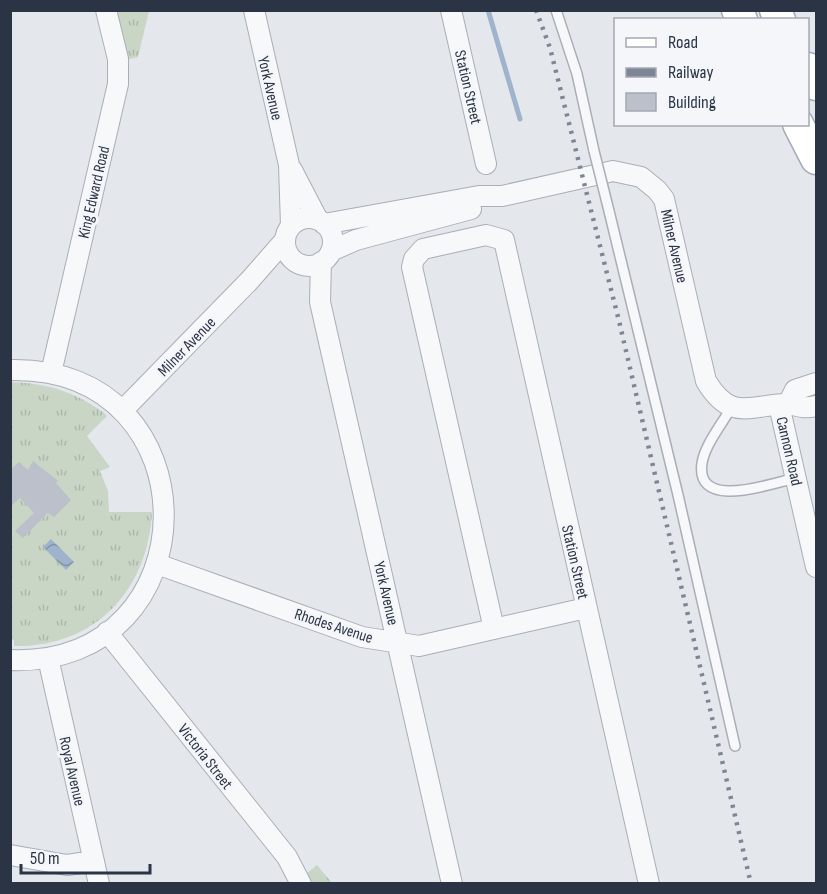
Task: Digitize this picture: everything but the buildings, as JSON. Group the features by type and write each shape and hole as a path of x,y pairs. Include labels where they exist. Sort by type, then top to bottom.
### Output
{"main road":[{"path":"799,126 816,159"}],"street":[{"name":"King Edward Road","path":"51,373 119,76 106,10"},
{"name":"York Avenue","path":"254,10 289,165 288,233"},
{"name":"Station Street","path":"452,10 486,164"},
{"name":"York Avenue","path":"289,165 321,222"},
{"name":"Milner Avenue","path":"321,222 479,196 501,196 613,171 632,174 649,183 664,199 706,381 716,395 732,406"},
{"name":"Milner Avenue","path":"326,257 356,240 484,205 501,196"},
{"path":"303,219 321,222 332,236 326,257 315,265 297,262 288,254 288,233 303,219"},
{"name":"Milner Avenue","path":"122,411 250,280 288,233"},
{"name":"Station Street","path":"494,629 412,267 414,259 423,249 486,236 504,240 650,884"},
{"name":"York Avenue","path":"320,302 326,257"},
{"name":"York Avenue","path":"297,262 320,302 452,884"},
{"name":"Milner Avenue","path":"250,280 297,262"},
{"path":"10,370 51,373 77,381 101,394 122,411 150,449 164,494 165,530 157,564 137,602 107,632 69,652 48,658 10,660"},
{"path":"784,405 795,390 816,383"},
{"path":"732,406 748,410 784,405 800,409 816,406"},
{"name":"Cannon Road","path":"784,405 796,478 816,567"},
{"name":"Rhodes Avenue","path":"157,564 362,637 419,646 586,608"},
{"name":"Victoria Street","path":"107,632 287,858 301,884"},
{"name":"Royal Avenue","path":"48,658 99,884"},
{"path":"10,855 67,865 94,861"}],"lane":[{"path":"556,10 577,74 678,495 735,746"},
{"path":"732,406 702,462 702,477 706,483 712,489 730,492 796,478"}],"green space":[{"path":"114,11 149,11 138,57 125,60"},
{"path":"10,382 59,389 103,412 107,416 87,436 110,467 100,471 108,491 109,512 152,512 148,541 140,567 128,590 112,609 92,625 69,637 43,644 14,646 14,640 11,639"},
{"path":"317,865 332,883 308,883 306,874"}],"water":[{"path":"51,539 74,562 66,570 43,547"}],"waterway":[{"path":"488,10 520,119"}],"railway":[{"path":"536,10 550,48 619,321 751,884"}]}
